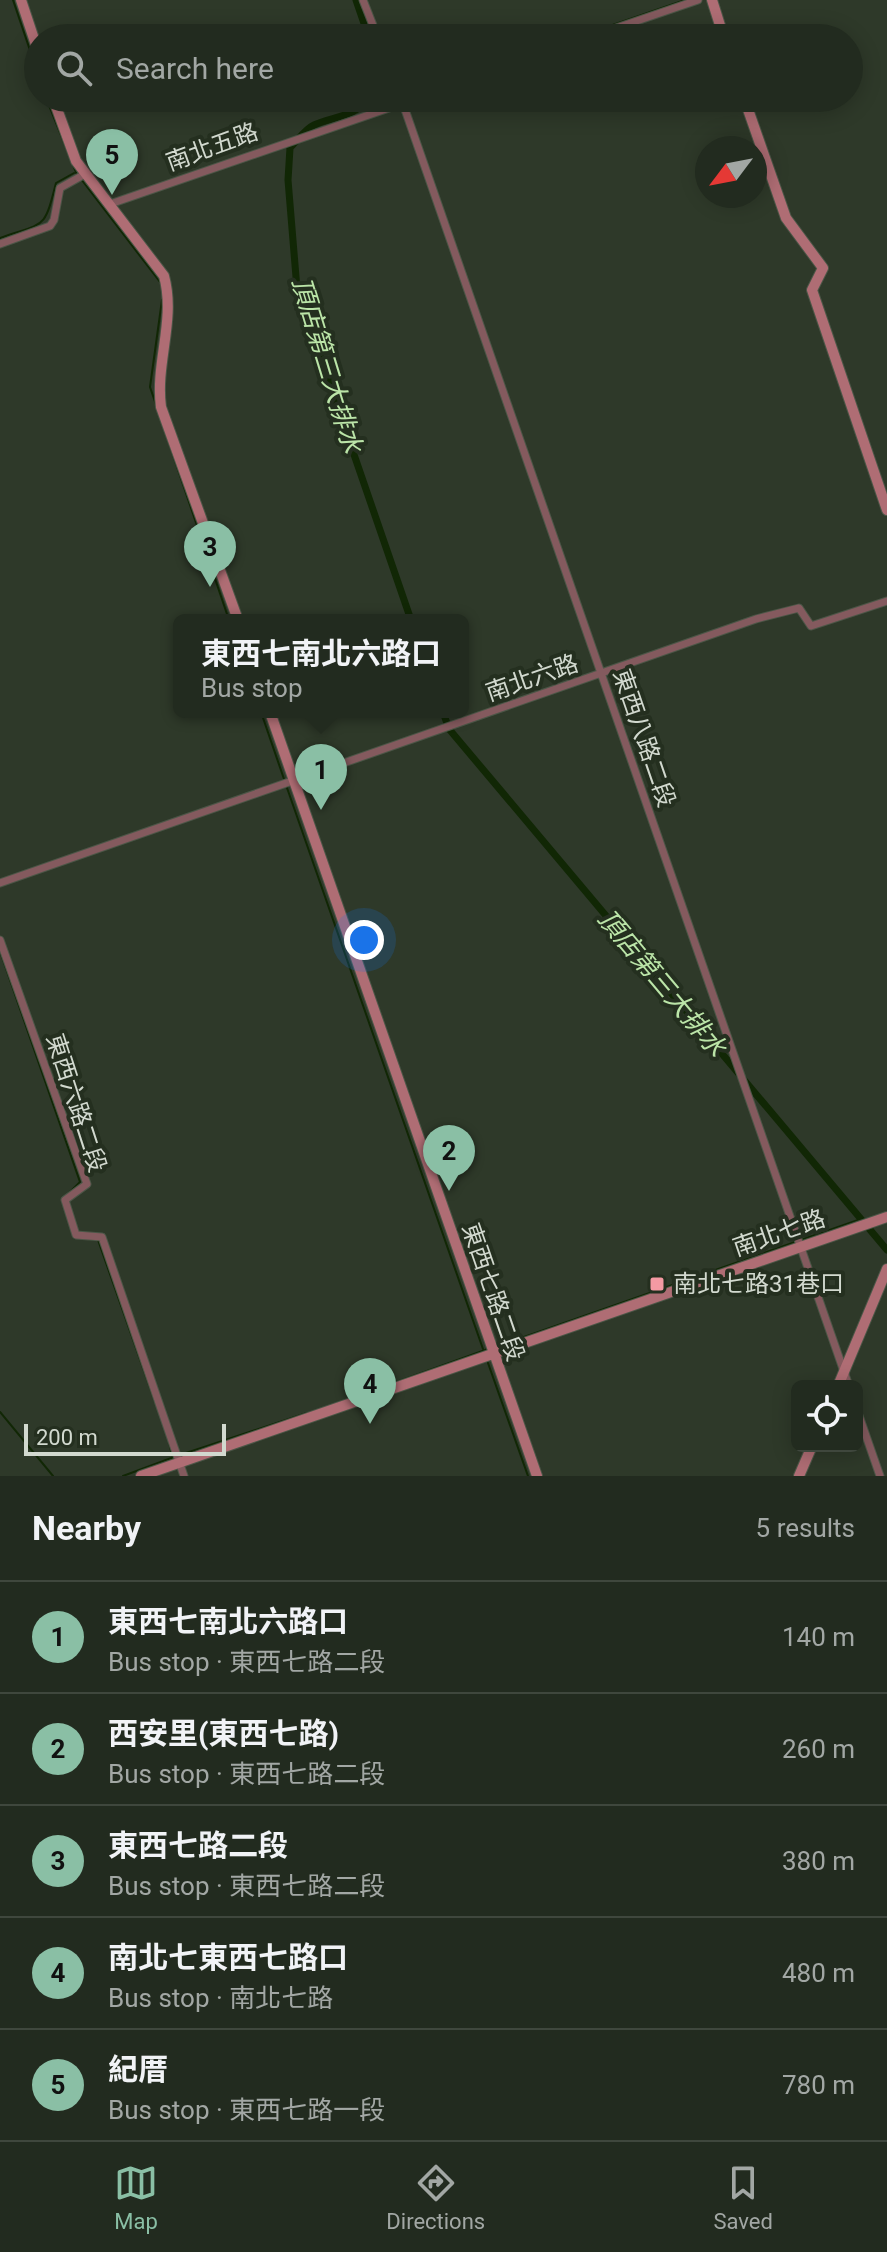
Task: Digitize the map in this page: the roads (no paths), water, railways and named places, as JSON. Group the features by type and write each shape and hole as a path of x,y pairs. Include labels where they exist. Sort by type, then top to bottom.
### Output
{"street":[{"path":"21,0 29,24"},
{"path":"363,0 372,24"},
{"path":"628,24 698,0"},
{"path":"712,0 720,24"},
{"path":"58,112 69,145 85,174 164,276 169,295 158,387 161,407 236,614"},
{"name":"南北五路","path":"110,204 371,112"},
{"name":"東西八路二段","path":"406,112 847,1380"},
{"path":"749,112 786,218 823,268 812,290 887,510"},
{"path":"0,244 50,226 60,188 85,174"},
{"name":"南北六路","path":"0,883 756,619 799,608 811,626 887,601"},
{"name":"東西七路二段","path":"272,718 537,1476"},
{"name":"東西六路二段","path":"0,940 87,1184 65,1200 76,1235 102,1237 184,1476"},
{"name":"南北七路","path":"141,1476 887,1217"},
{"path":"840,1380 887,1269"},
{"path":"863,1427 880,1476"},
{"path":"799,1476 809,1452"}],"waterway":[{"path":"13,0 24,33"},
{"name":"頂店第三大排水","path":"356,0 364,24"},
{"path":"616,24 685,0"},
{"path":"52,112 77,175"},
{"name":"頂店第三大排水","path":"351,112 311,127 290,148 288,180 297,289 409,614"},
{"path":"0,238 41,222 49,209 56,183 74,173"},
{"path":"81,179 160,282"},
{"path":"162,300 150,387 227,614"},
{"path":"263,718 284,779"},
{"name":"頂店第三大排水","path":"445,718 449,729 887,1250"},
{"path":"286,785 483,1349"},
{"path":"0,951 80,1182 67,1195"},
{"path":"498,1346 861,1219"},
{"path":"88,1239 98,1240 155,1402"},
{"path":"355,1397 488,1349"},
{"path":"488,1363 528,1476"},
{"path":"0,1412 53,1476"},
{"path":"180,1455 307,1413"},
{"path":"169,1442 172,1455"},
{"path":"123,1476 174,1457"}],"place":[{"name":"紀厝","path":"112,195"},
{"name":"東西七路二段","path":"210,587"},
{"name":"東西七南北六路口","path":"321,810"},
{"name":"西安里(東西七路)","path":"449,1191"},
{"name":"南北七路31巷口","path":"657,1284"},
{"name":"南北七東西七路口","path":"370,1424"}]}
